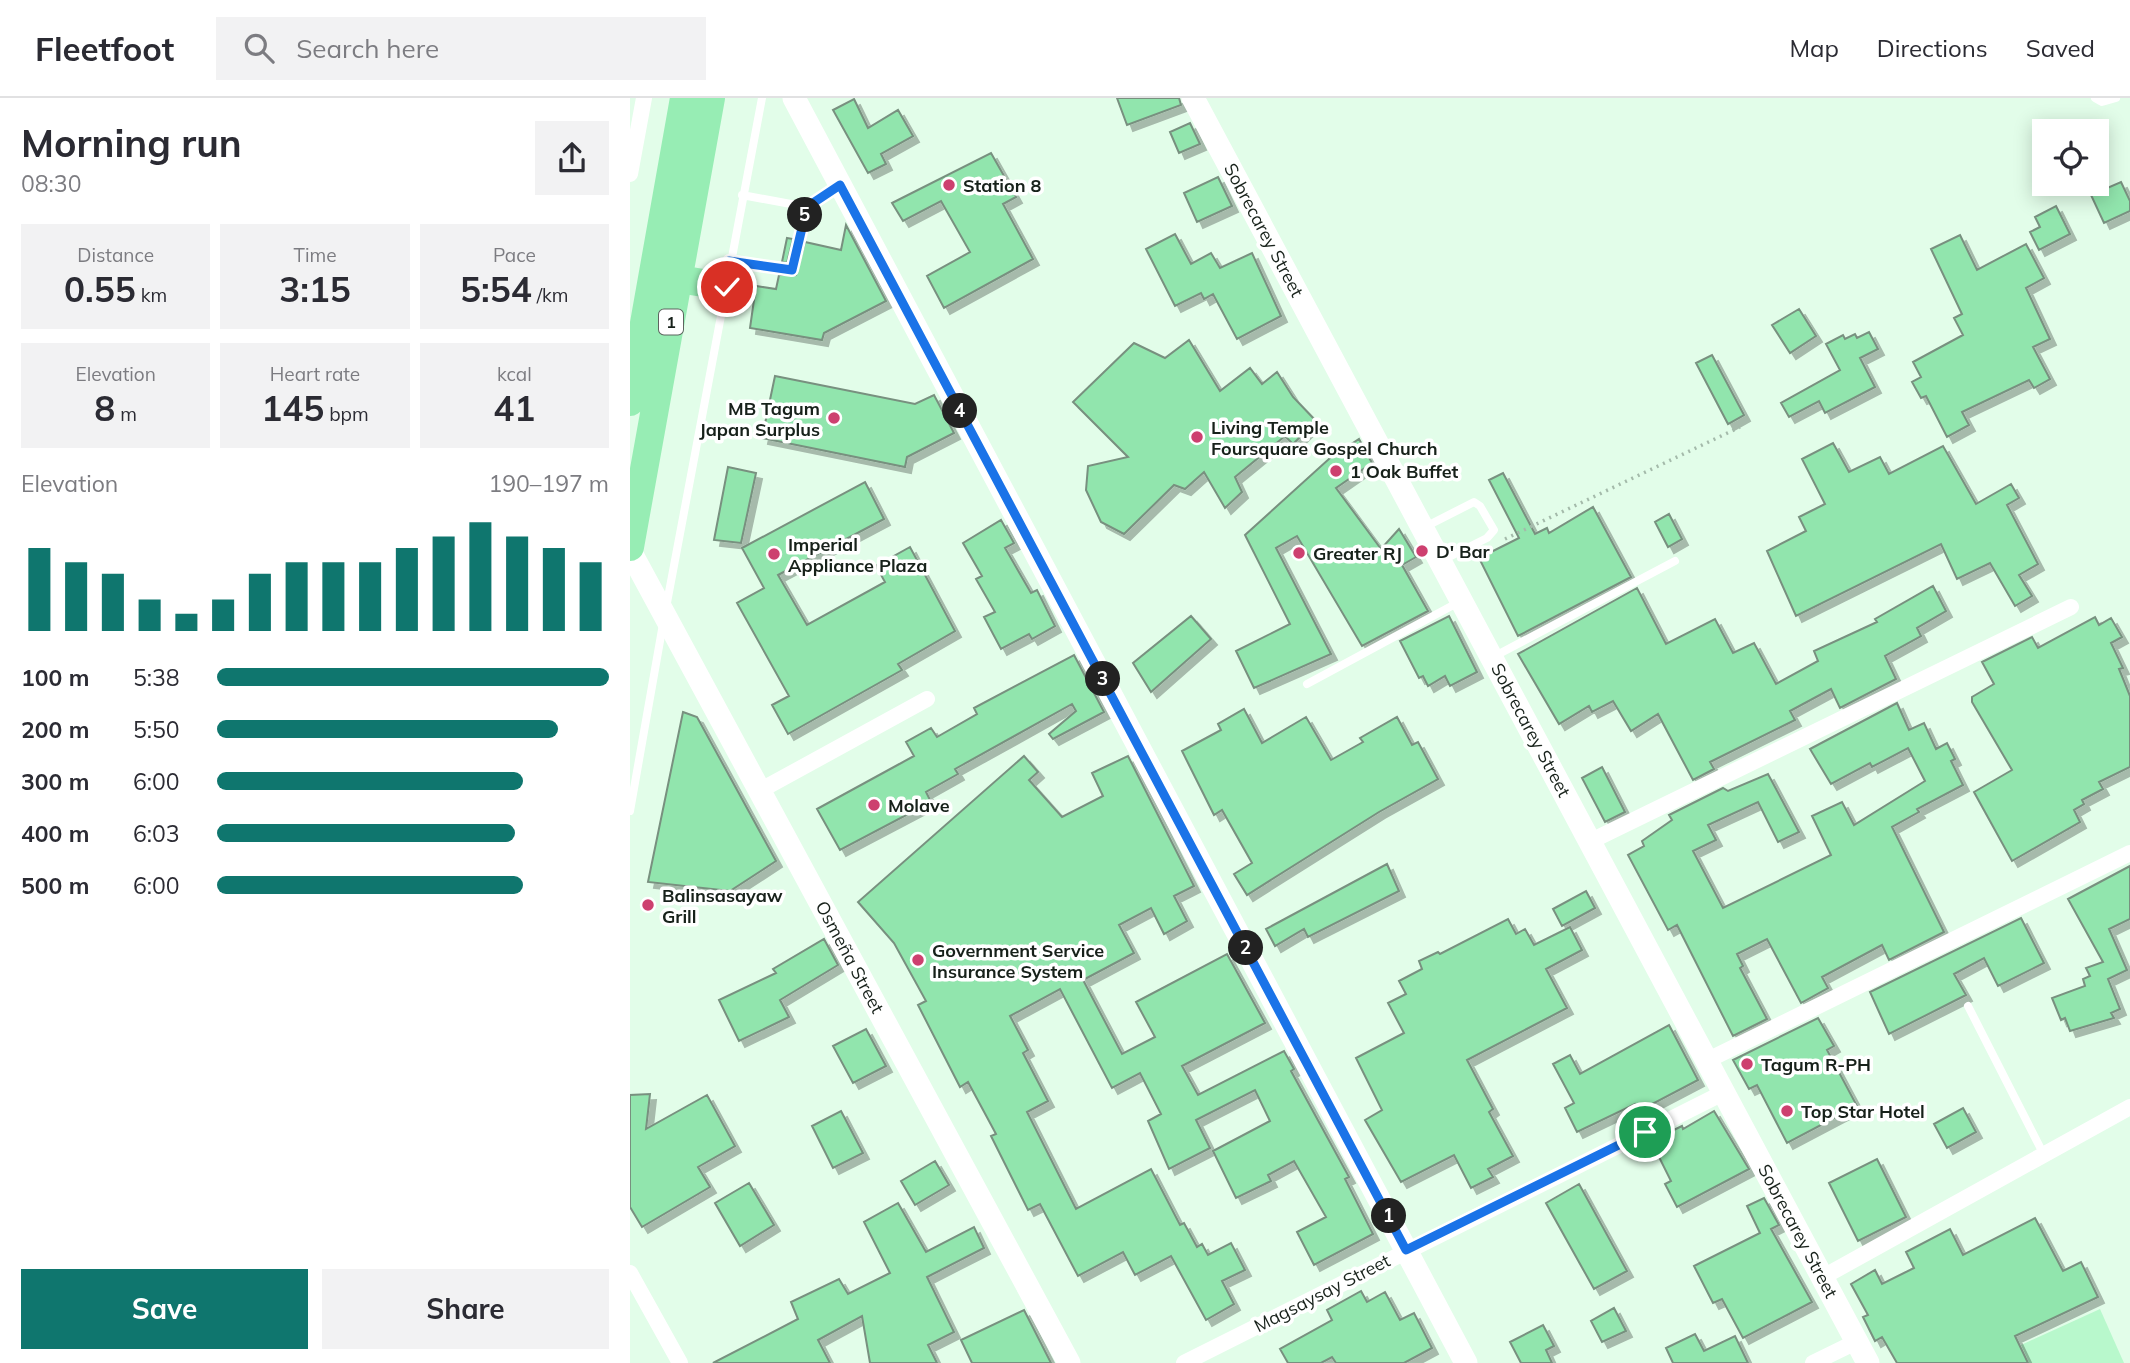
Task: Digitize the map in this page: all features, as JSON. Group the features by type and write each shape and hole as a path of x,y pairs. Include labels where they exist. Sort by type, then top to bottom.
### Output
{"highway":[{"name":"1","path":"630,402 634,352 684,98"},
{"name":"1","path":"630,549 711,98"},
{"path":"679,279 728,274"}],"street":[{"path":"630,174 644,98"},
{"path":"794,98 1466,1363"},
{"name":"Sobrecarey Street","path":"1193,98 1868,1363"},
{"name":"Osmeña Street","path":"630,549 1069,1363"},
{"path":"1591,841 2071,607"},
{"path":"761,790 927,699"},
{"path":"1708,1060 2130,853"},
{"name":"Magsaysay Street","path":"1184,1363 1725,1092"},
{"path":"1822,1277 2130,1107"},
{"path":"630,1273 680,1363"},
{"path":"1813,1363 1857,1342"}],"lane":[{"path":"630,811 762,98"},
{"path":"2095,98 2102,102 2116,98"},
{"path":"728,274 792,270 807,207 840,185"},
{"path":"742,195 807,207"},
{"path":"1423,528 1474,502 1480,506 1494,530 1487,538 1441,561"},
{"path":"1492,658 1675,561"},
{"path":"1307,684 1462,600"},
{"path":"1968,1006 2043,1153"}],"path":[{"path":"1494,544 1740,427"}],"green space":[{"path":"2100,1309 2124,1363 2029,1363 2021,1345"}],"building":[{"path":"1117,98 1179,98 1181,105 1127,125"},
{"path":"854,99 868,128 898,110 913,136 881,154 886,164 868,173 833,110"},
{"path":"1190,123 1200,144 1179,153 1170,132"},
{"path":"991,153 1016,197 1003,204 1033,259 944,308 927,276 970,252 941,201 903,221 892,203"},
{"path":"1218,177 1232,206 1197,222 1184,193"},
{"path":"2121,182 2130,201 2130,211 2104,223 2091,196 2109,196 2109,187"},
{"path":"2056,206 2070,234 2039,250 2030,232 2040,227 2035,217"},
{"path":"846,225 886,301 824,333 822,340 750,328 756,286 776,289 779,275 796,275 805,242 841,250"},
{"path":"1175,234 1191,264 1211,253 1220,268 1252,253 1281,316 1237,339 1213,294 1204,299 1201,293 1175,306 1146,249"},
{"path":"1960,235 1977,270 2026,244 2044,278 2026,288 2050,339 2033,347 2050,379 2034,388 2029,380 1962,412 1969,425 1947,437 1926,396 1921,398 1912,382 1921,377 1913,362 1963,335 1954,318 1962,314 1931,249"},
{"path":"787,238 793,239 787,263 782,262"},
{"path":"1799,309 1816,336 1790,353 1772,325"},
{"path":"1869,332 1878,349 1860,358 1875,387 1825,413 1819,401 1789,417 1781,403 1840,370 1826,344 1843,335 1845,339 1855,334 1857,338"},
{"path":"1189,340 1220,391 1250,368 1262,384 1277,372 1293,397 1316,421 1293,444 1285,436 1235,477 1242,492 1225,508 1204,472 1185,489 1174,485 1124,534 1101,522 1086,490 1088,466 1128,457 1073,402 1134,343 1165,358"},
{"path":"1712,355 1744,415 1728,424 1696,363"},
{"path":"775,376 915,404 934,395 954,433 907,457 905,467 762,438"},
{"path":"1359,439 1372,463 1336,488 1381,549 1399,529 1416,557 1402,565 1428,611 1362,646 1297,536 1276,548 1331,654 1254,688 1236,651 1290,624 1245,535 1330,458"},
{"path":"1833,443 1849,472 1880,457 1889,474 1943,446 1976,504 2011,484 2019,498 2007,505 2038,564 2019,575 2032,596 2015,606 1990,563 1957,579 1941,544 1796,616 1767,551 1806,531 1799,517 1825,504 1802,459"},
{"path":"728,467 756,473 741,543 714,540"},
{"path":"1503,473 1535,534 1547,528 1549,533 1593,507 1631,577 1518,636 1479,558 1519,538 1489,480"},
{"path":"865,482 884,519 778,575 807,625 885,582 876,566 910,547 955,631 898,664 902,670 788,734 772,705 789,696 737,603 764,588 742,548"},
{"path":"1669,514 1682,539 1668,547 1655,522"},
{"path":"1001,520 1014,543 1005,548 1031,593 1037,590 1055,626 1032,639 1029,634 1001,649 984,617 995,612 976,579 982,576 963,543"},
{"path":"1933,586 1946,611 1917,628 1921,636 1885,656 1896,679 1840,708 1831,689 1790,711 1795,720 1710,762 1714,769 1693,780 1658,714 1631,731 1613,701 1592,712 1589,706 1559,724 1518,654 1637,588 1666,644 1715,619 1733,653 1754,643 1776,684 1818,661 1814,651 1877,622 1875,619"},
{"path":"1191,616 1211,639 1151,692 1133,663"},
{"path":"1449,616 1477,672 1450,686 1445,676 1428,686 1423,676 1419,678 1400,641"},
{"path":"2095,617 2099,625 2111,618 2122,637 2111,643 2123,668 2119,669 2130,696 2130,767 2099,782 2103,789 2082,800 2084,804 2074,810 2080,822 2012,861 1974,792 2012,770 1972,702 1972,697 1994,684 1982,662 2032,637 2038,648"},
{"path":"1074,655 1104,712 1053,739 1049,734 1076,711 1072,704 955,769 958,774 926,792 931,802 840,850 817,809 914,756 906,742 931,728 937,737 977,714 974,708"},
{"path":"1897,703 1909,730 1924,723 1936,749 1947,743 1955,759 1951,761 1963,785 1917,809 1919,812 1892,827 1944,932 1889,960 1882,945 1822,977 1828,988 1801,1003 1767,939 1737,954 1743,966 1740,968 1767,1019 1733,1036 1677,925 1668,930 1628,855 1644,846 1642,841 1672,820 1669,815 1723,788 1728,791 1768,774 1799,832 1778,842 1758,802 1708,825 1716,840 1693,851 1723,908 1831,855 1812,816 1842,802 1854,825 1925,781 1908,748 1872,767 1870,763 1831,784 1810,749"},
{"path":"1244,709 1262,743 1306,717 1331,760 1363,742 1360,738 1397,717 1412,745 1418,742 1438,779 1379,812 1247,895 1234,874 1252,863 1222,810 1214,815 1182,751 1221,730 1218,724"},
{"path":"683,712 697,717 776,861 730,891 648,882"},
{"path":"1024,756 1038,772 1029,780 1062,817 1103,796 1092,773 1128,756 1194,886 1174,896 1187,921 1164,934 1151,908 1119,925 1134,953 1083,980 1122,1054 1155,1037 1136,1002 1227,954 1265,1023 1182,1066 1198,1095 1284,1051 1294,1069 1291,1071 1349,1177 1345,1179 1373,1234 1314,1265 1297,1232 1326,1217 1294,1161 1268,1175 1271,1181 1236,1198 1213,1151 1270,1121 1255,1090 1196,1120 1210,1148 1169,1169 1148,1121 1161,1114 1140,1073 1112,1088 1060,989 1010,1016 1028,1050 1023,1053 1048,1101 1027,1112 1076,1209 1151,1169 1180,1225 1184,1223 1197,1247 1202,1244 1208,1255 1231,1243 1245,1270 1222,1281 1234,1304 1206,1320 1171,1256 1135,1275 1123,1252 1078,1276 1040,1204 1028,1210 991,1136 996,1134 968,1082 960,1087 918,1005 926,1001 894,943 858,902"},
{"path":"1602,767 1625,812 1605,822 1582,778"},
{"path":"1387,864 1399,891 1308,937 1304,929 1275,946 1266,929"},
{"path":"2130,866 2130,919 2109,929 2127,970 2108,979 2120,1009 2111,1013 2114,1018 2070,1031 2065,1018 2061,1020 2052,998 2085,986 2083,979 2090,976 2086,968 2103,962 2068,899"},
{"path":"1586,891 1595,908 1562,926 1553,909"},
{"path":"2021,918 2044,963 1998,986 1984,958 1954,974 1966,995 1889,1034 1870,992"},
{"path":"1508,919 1516,934 1525,929 1534,945 1570,927 1582,950 1546,969 1567,1008 1467,1060 1493,1109 1489,1112 1513,1156 1488,1169 1493,1177 1471,1188 1454,1155 1401,1182 1365,1120 1382,1110 1356,1058 1404,1033 1388,1003 1406,994 1399,981 1422,969 1419,961 1438,952 1440,954"},
{"path":"824,939 838,965 780,1000 789,1017 739,1041 719,1000 776,973 773,969"},
{"path":"1818,1018 1834,1046 1827,1050 1857,1106 1787,1143 1757,1085 1749,1089 1733,1060"},
{"path":"1669,1025 1698,1080 1639,1111 1635,1104 1577,1132 1565,1108 1574,1103 1553,1064 1570,1055 1580,1074"},
{"path":"866,1029 886,1066 853,1083 833,1046"},
{"path":"650,1094 646,1129 707,1095 735,1146 698,1167 710,1187 642,1227 630,1207 630,1095"},
{"path":"1963,1108 1976,1132 1947,1148 1934,1124"},
{"path":"841,1111 863,1153 833,1168 812,1126"},
{"path":"1714,1111 1749,1169 1677,1207 1665,1184 1671,1181 1651,1141 1682,1126 1683,1129"},
{"path":"1877,1159 1906,1217 1858,1241 1829,1183"},
{"path":"935,1161 949,1185 915,1205 901,1181"},
{"path":"749,1183 774,1225 740,1246 715,1203"},
{"path":"1579,1184 1627,1271 1594,1289 1546,1203"},
{"path":"1764,1198 1779,1225 1771,1229 1812,1302 1743,1338 1722,1299 1713,1303 1694,1266 1760,1233 1747,1206"},
{"path":"898,1203 926,1252 974,1227 984,1248 927,1277 954,1332 928,1345 937,1363 870,1363 862,1316 818,1340 830,1363 713,1363 798,1319 791,1302 839,1279 848,1294 890,1273 864,1222"},
{"path":"2035,1218 2063,1271 2081,1262 2098,1297 2015,1336 2028,1363 1897,1363 1882,1337 1875,1341 1863,1317 1868,1315 1851,1284 1875,1270 1882,1284 1914,1268 1906,1252 1950,1229 1963,1255"},
{"path":"1361,1291 1367,1302 1385,1292 1400,1320 1414,1313 1432,1348 1404,1363 1336,1363 1332,1357 1321,1363 1288,1363 1280,1349 1332,1320 1327,1310"},
{"path":"1614,1308 1626,1331 1602,1342 1591,1321"},
{"path":"1024,1310 1051,1363 972,1363 961,1340"},
{"path":"1543,1325 1554,1346 1546,1350 1552,1363 1521,1363 1510,1342"},
{"path":"1695,1334 1704,1351 1735,1336 1748,1363 1673,1363 1666,1348"}],"place":[{"name":"Station 8","path":"949,185"},
{"name":"MB Tagum Japan Surplus","path":"834,418"},
{"name":"Living Temple Foursquare Gospel Church","path":"1197,437"},
{"name":"1 Oak Buffet","path":"1336,471"},
{"name":"D' Bar","path":"1422,551"},
{"name":"Greater RJ","path":"1299,553"},
{"name":"Imperial Appliance Plaza","path":"774,554"},
{"name":"Molave","path":"874,805"},
{"name":"Balinsasayaw Grill","path":"648,905"},
{"name":"Government Service Insurance System","path":"918,960"},
{"name":"Tagum R-PH","path":"1747,1064"},
{"name":"Top Star Hotel","path":"1787,1111"}],"route":[{"path":"727,287 729,261 792,270 807,207 840,185 1406,1250 1645,1132"}]}
